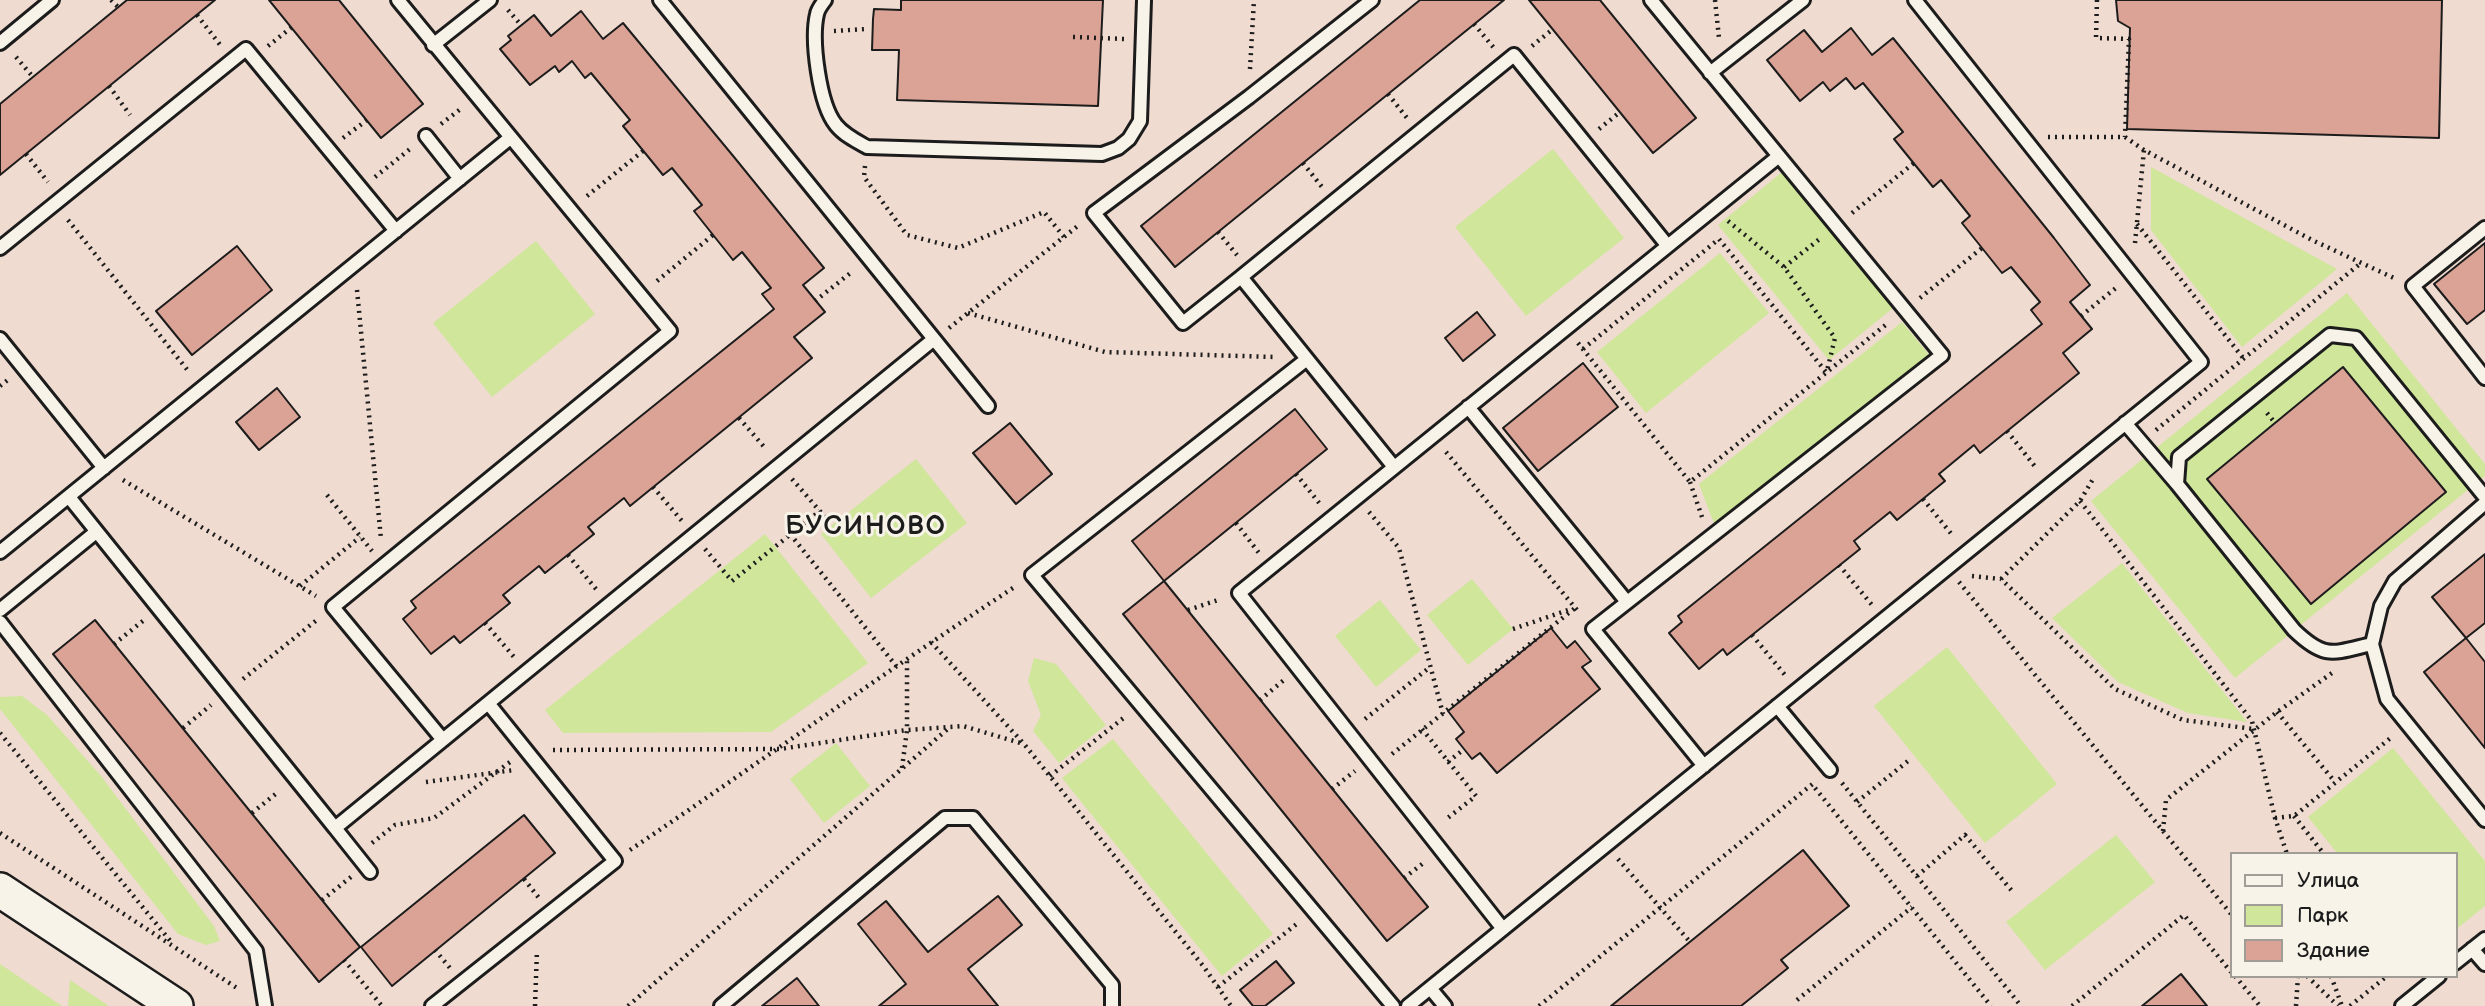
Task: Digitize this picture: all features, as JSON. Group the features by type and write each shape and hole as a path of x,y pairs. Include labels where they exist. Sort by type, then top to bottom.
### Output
{"street":[{"path":"0,890 176,1006"}],"lane":[{"path":"0,43 52,0"},
{"path":"398,0 670,331 333,607 443,740"},
{"path":"433,45 491,0"},
{"path":"660,0 988,406"},
{"path":"825,0 817,12 815,32 820,88 836,125 850,138 867,147 1102,154 1118,148 1129,139 1140,121 1144,0"},
{"path":"1372,0 1249,97 1094,213 1183,323 1514,55 1667,245"},
{"path":"1651,0 1942,355 1593,629 1704,766"},
{"path":"1710,73 1803,0"},
{"path":"1408,1006 2201,362 1915,0"},
{"path":"0,248 246,49 396,231"},
{"path":"426,136 460,179"},
{"path":"0,552 510,138"},
{"path":"1503,929 1239,593 1779,156"},
{"path":"2485,228 2413,286 2485,378"},
{"path":"1245,274 1307,359 1394,467"},
{"path":"2176,484 2179,457 2330,335 2356,338 2485,497"},
{"path":"0,339 104,468"},
{"path":"335,828 934,339"},
{"path":"1307,359 1032,575 1393,1006"},
{"path":"1468,407 1627,602"},
{"path":"2125,423 2310,646 2331,654 2372,644"},
{"path":"69,497 364,864"},
{"path":"2485,503 2395,582 2381,606 2372,644 2387,699 2485,820"},
{"path":"0,610 96,532"},
{"path":"0,622 257,951 265,1006"},
{"path":"432,1006 615,861 488,703"},
{"path":"1777,706 1830,770"},
{"path":"721,1006 945,818 973,818 1112,985 1112,1006"},
{"path":"2457,961 2485,939"},
{"path":"2472,949 2485,964"},
{"path":"2405,1005 2437,978"},
{"path":"1430,988 1445,1006"}],"path":[{"path":"111,0 118,7"},
{"path":"1249,97 1254,0"},
{"path":"1715,0 1721,64"},
{"path":"2097,0 2096,38 2129,39 2125,137"},
{"path":"507,8 521,25"},
{"path":"197,15 232,61"},
{"path":"1475,24 1506,62"},
{"path":"253,58 292,27"},
{"path":"815,32 866,29"},
{"path":"1073,37 1143,40"},
{"path":"28,71 33,77"},
{"path":"108,86 144,132"},
{"path":"1388,94 1419,132"},
{"path":"2023,137 2125,137 2144,150 2312,240 2413,286"},
{"path":"867,147 864,177 907,236 958,248 1044,212 1064,237"},
{"path":"570,210 643,150"},
{"path":"2081,316 2132,274 2144,150"},
{"path":"26,154 58,201 202,389"},
{"path":"1303,163 1334,201"},
{"path":"1715,206 1726,219 1784,267 1835,338 1827,372"},
{"path":"934,339 1094,213"},
{"path":"2137,225 2244,359"},
{"path":"1218,232 1245,274"},
{"path":"640,295 713,235"},
{"path":"1583,349 1719,239 1827,372"},
{"path":"1690,482 1982,248"},
{"path":"816,301 869,258"},
{"path":"2141,442 2361,263"},
{"path":"354,265 383,566"},
{"path":"968,313 1105,352 1307,359"},
{"path":"1566,327 1690,482 1709,538"},
{"path":"739,418 832,524"},
{"path":"2007,432 2050,484"},
{"path":"1433,436 1593,629"},
{"path":"104,468 333,607 183,728"},
{"path":"1296,474 1332,518"},
{"path":"653,487 732,581 820,511"},
{"path":"327,495 383,566"},
{"path":"1357,498 1399,548 1443,713"},
{"path":"1923,499 1966,552"},
{"path":"2255,729 2182,720 2115,689 2001,579 2080,501 2244,711 2255,729 2274,818 2286,852"},
{"path":"1236,523 1271,568"},
{"path":"790,534 897,667"},
{"path":"300,586 360,537"},
{"path":"568,555 609,605"},
{"path":"1839,565 1883,620"},
{"path":"1953,574 2230,913"},
{"path":"615,861 1032,575"},
{"path":"1188,611 1239,593"},
{"path":"114,644 158,608"},
{"path":"1513,629 1575,608"},
{"path":"1376,767 1575,608"},
{"path":"485,623 526,672"},
{"path":"1752,635 1797,690"},
{"path":"931,642 1024,744 1204,967 1231,1006"},
{"path":"2163,831 2166,800 2277,712 2372,644"},
{"path":"902,769 907,730 907,660"},
{"path":"1348,732 1430,667"},
{"path":"1260,700 1298,669"},
{"path":"1050,776 1140,704"},
{"path":"2277,712 2335,782"},
{"path":"2274,818 2294,816 2407,724"},
{"path":"322,900 364,864 395,825 434,818 526,750 780,749 907,730 963,726 1024,744"},
{"path":"628,1006 950,727"},
{"path":"1422,729 1476,796 1428,834"},
{"path":"0,733 176,948"},
{"path":"1448,762 1464,749"},
{"path":"1857,802 1908,761"},
{"path":"384,788 540,767"},
{"path":"1539,1006 1830,770 2021,1006"},
{"path":"251,813 295,778"},
{"path":"1812,785 1992,1006"},
{"path":"2294,816 2322,852"},
{"path":"0,833 242,992"},
{"path":"1917,876 1965,835 2012,891"},
{"path":"1621,862 1690,943"},
{"path":"1797,1000 1912,907"},
{"path":"1218,988 1313,911"},
{"path":"2072,1006 2184,915 2230,971"},
{"path":"534,1006 538,922"},
{"path":"344,960 382,1006"},
{"path":"2237,978 2260,1006"},
{"path":"2296,1006 2298,978"},
{"path":"2309,978 2340,1006"},
{"path":"2332,978 2340,1006"},
{"path":"2350,1006 2385,978"}],"green space":[{"path":"1553,149 1624,238 1526,316 1455,227"},
{"path":"2151,167 2337,269 2242,347 2151,230"},
{"path":"1782,172 1893,308 1829,360 1718,225"},
{"path":"536,241 595,314 492,397 433,323"},
{"path":"1720,253 1769,313 1646,413 1597,352"},
{"path":"2347,293 2485,464 2485,476 2235,678 2091,501"},
{"path":"1902,322 1930,356 1715,526 1699,484"},
{"path":"916,459 967,523 871,598 821,534"},
{"path":"765,534 868,663 771,732 563,733 545,710"},
{"path":"2122,563 2247,722 2188,713 2118,682 2052,618"},
{"path":"1472,579 1513,629 1468,665 1427,615"},
{"path":"1380,600 1421,650 1376,687 1335,636"},
{"path":"1947,647 2057,784 1985,843 1874,706"},
{"path":"1034,658 1056,664 1106,725 1059,763 1033,731 1041,715 1028,681"},
{"path":"22,696 47,715 101,776 214,926 220,941 206,945 178,934 0,709 0,697"},
{"path":"1113,739 1273,934 1222,976 1062,778"},
{"path":"836,743 870,786 824,823 790,779"},
{"path":"2393,748 2485,861 2485,906 2457,928 2457,852 2336,852 2308,817"},
{"path":"2116,835 2155,882 2045,970 2006,922"},
{"path":"0,964 62,1006 0,1006"},
{"path":"70,980 109,1006 68,1006"}],"building":[{"path":"127,0 215,0 0,175 0,104"},
{"path":"269,0 339,0 423,104 381,138"},
{"path":"901,0 1103,0 1098,106 897,100 899,50 872,50 873,19 874,9 901,10"},
{"path":"1420,0 1504,0 1175,267 1141,226"},
{"path":"1529,0 1600,0 1696,118 1653,153"},
{"path":"2116,0 2442,0 2439,138 2127,129 2130,28 2118,21"},
{"path":"581,11 603,39 623,23 824,268 803,285 825,312 794,337 812,358 630,506 624,498 588,527 594,534 545,573 539,566 503,595 510,603 460,643 454,636 431,654 403,619 416,608 411,601 774,309 762,294 771,288 742,252 733,260 694,211 702,205 672,168 663,175 623,126 630,120 591,73 585,78 572,61 559,72 555,66 530,85 500,49 511,40 508,36 534,15 551,36"},
{"path":"1851,28 1872,55 1893,38 2054,238 2090,285 2070,302 2092,329 2063,353 2079,373 1980,453 1974,445 1939,474 1945,481 1897,520 1890,512 1854,541 1860,549 1727,655 1723,649 1699,669 1669,633 1682,622 1678,616 2042,324 2031,310 2040,302 2011,267 2002,273 1962,223 1970,216 1941,180 1933,187 1894,139 1903,132 1863,83 1855,89 1846,78 1830,91 1823,82 1800,101 1767,60 1804,30 1822,52"},
{"path":"2485,243 2485,310 2467,324 2434,284"},
{"path":"237,246 272,290 192,355 156,311"},
{"path":"1477,312 1495,335 1463,361 1445,338"},
{"path":"1583,363 1618,407 1538,471 1503,428"},
{"path":"2343,367 2446,492 2311,604 2207,479"},
{"path":"277,388 300,417 259,450 236,422"},
{"path":"1295,409 1327,449 1164,581 1132,541"},
{"path":"1010,423 1052,474 1016,504 973,453"},
{"path":"2485,554 2485,623 2466,638 2432,597"},
{"path":"1164,581 1428,907 1387,941 1123,614"},
{"path":"95,620 360,947 319,982 53,654"},
{"path":"1551,628 1567,648 1575,641 1591,661 1582,667 1600,689 1497,773 1480,753 1472,759 1456,739 1464,732 1448,711"},
{"path":"2466,638 2485,662 2485,748 2424,672"},
{"path":"524,815 555,853 392,986 361,947"},
{"path":"1803,850 1849,906 1781,960 1788,968 1741,1006 1611,1006"},
{"path":"998,896 1022,925 968,969 998,1006 879,1006 906,984 858,924 886,901 928,952"},
{"path":"1276,961 1294,983 1265,1006 1253,1006 1240,990"},
{"path":"2181,974 2207,1006 2142,1006"},
{"path":"797,978 819,1006 762,1006"}],"district":[{"name":"БУСИНОВО","path":"866,527"}]}
